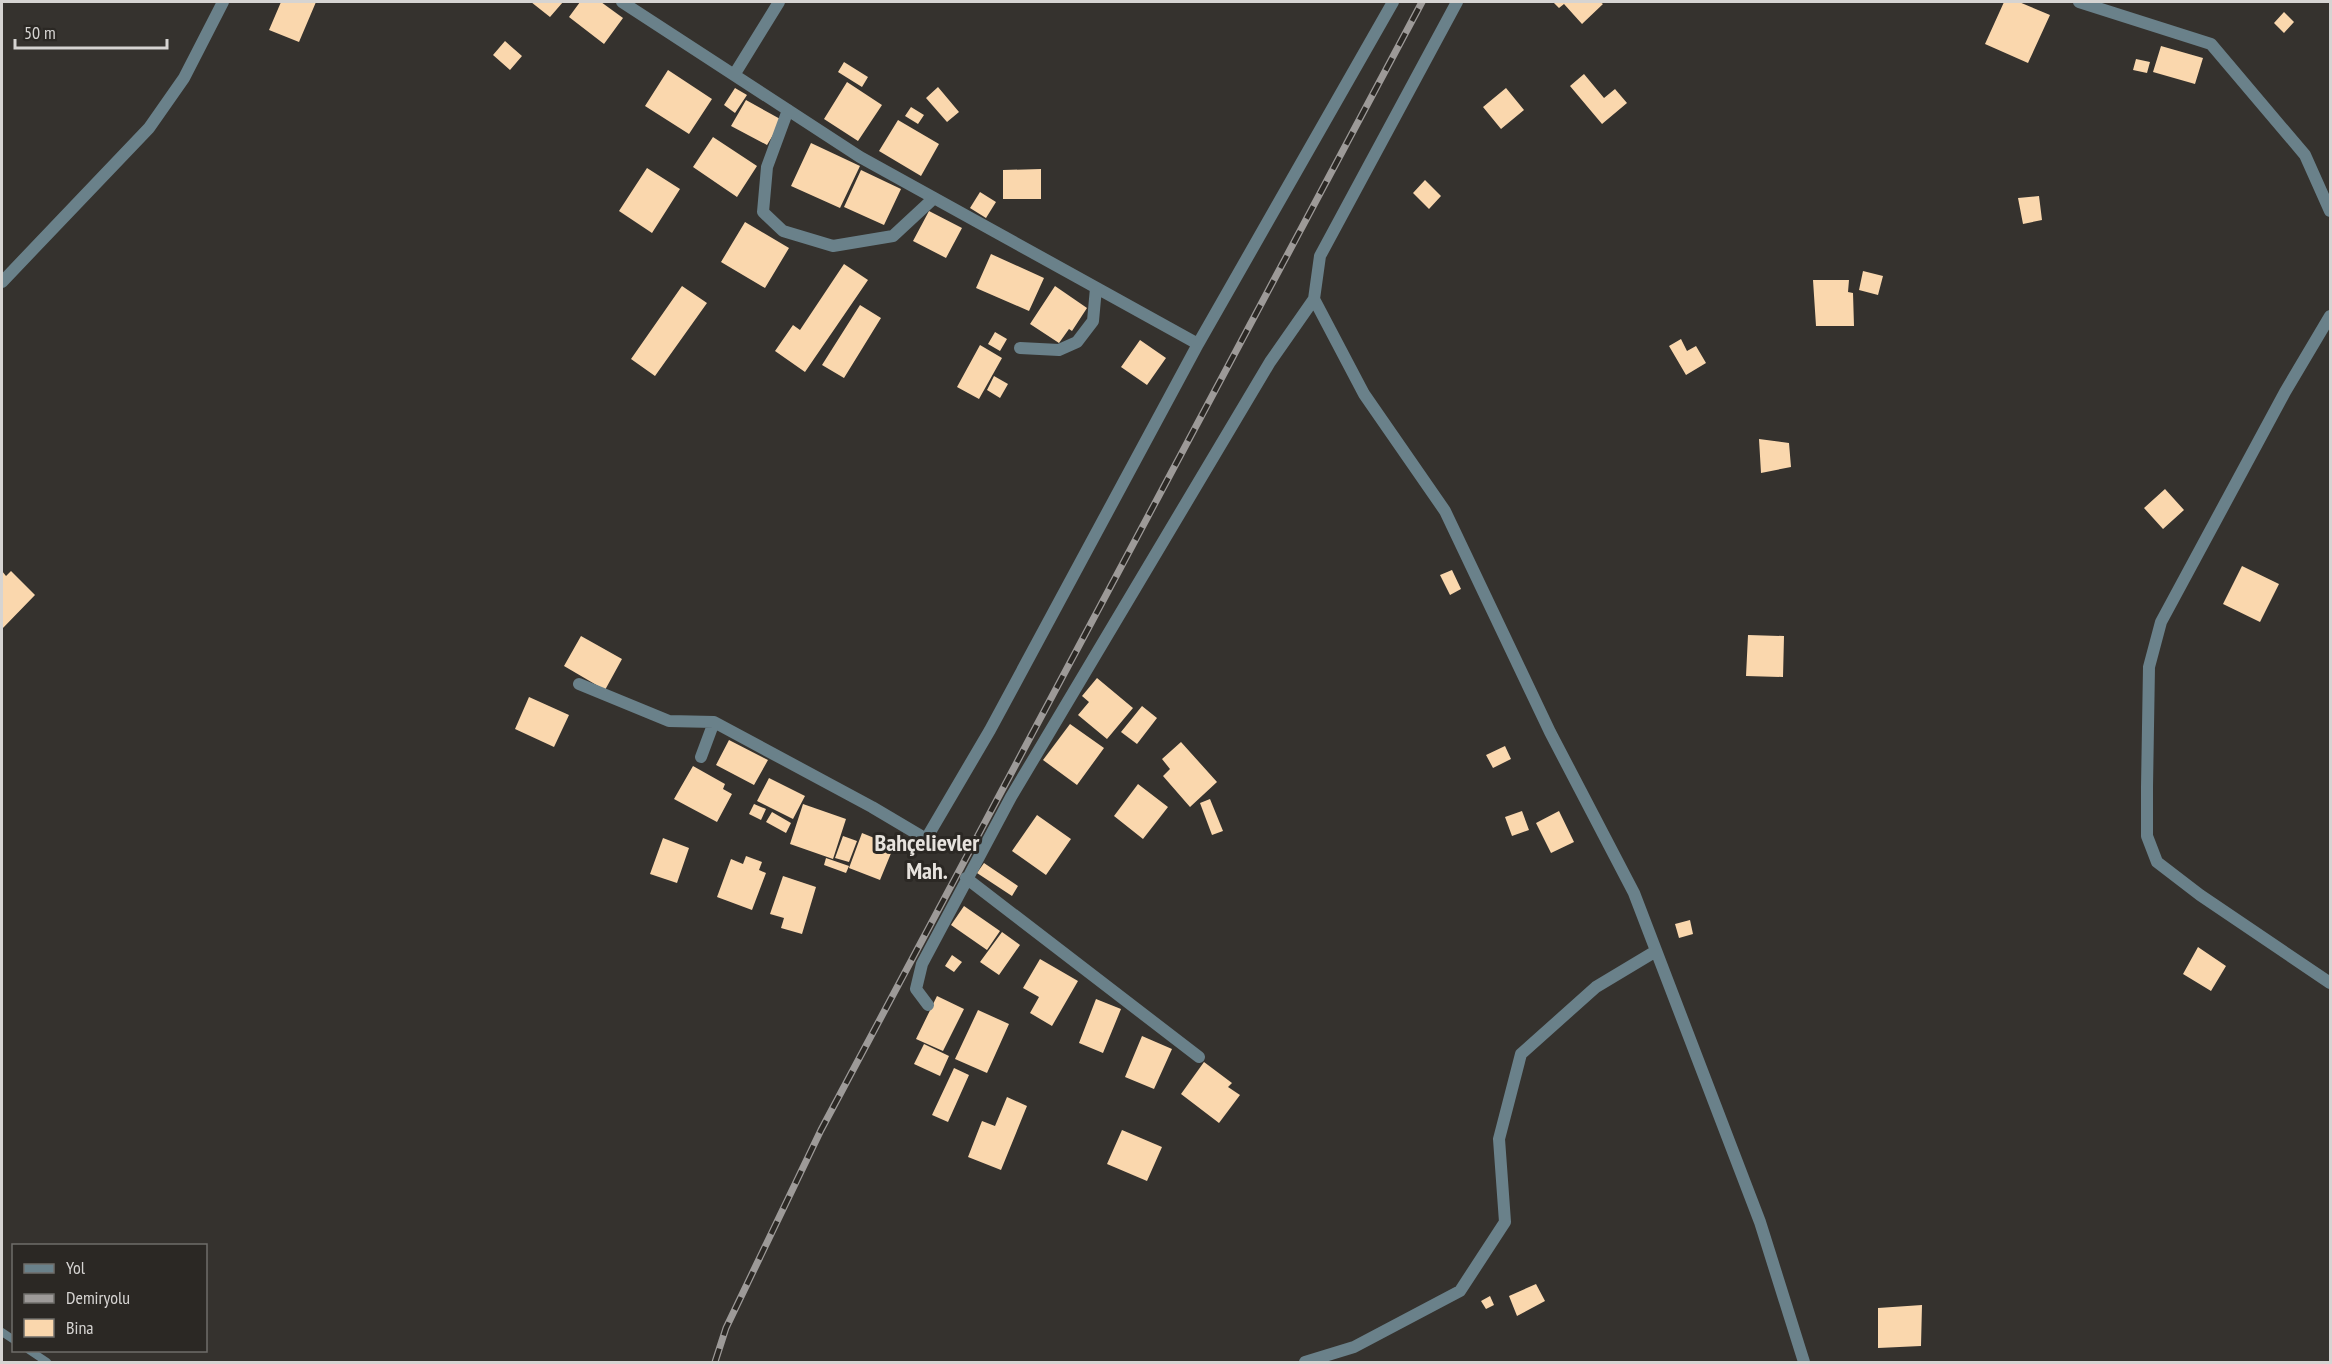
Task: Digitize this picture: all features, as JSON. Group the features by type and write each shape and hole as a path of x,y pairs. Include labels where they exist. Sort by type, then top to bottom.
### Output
{"street":[{"path":"2,282 149,128 184,78 223,2"},
{"path":"622,2 860,157 1198,344"},
{"path":"734,75 779,2"},
{"path":"579,684 669,721 714,722 872,807 926,839 996,720 1198,344 1393,2"},
{"path":"928,1005 916,989 922,964 966,878 1011,797 1270,362 1314,298 1320,256 1456,2"},
{"path":"2079,2 2211,44 2305,155 2331,211"},
{"path":"788,110 766,167 763,212 783,231 833,246 893,236 934,198"},
{"path":"1020,348 1059,350 1077,342 1093,321 1096,288"},
{"path":"1314,298 1364,394 1445,511 1550,732 1634,893 1760,1222 1804,1362"},
{"path":"2331,316 2285,392 2160,622 2149,667 2147,787 2147,836 2157,862 2200,895 2331,983"},
{"path":"701,757 714,722"},
{"path":"966,878 1199,1058"},
{"path":"1305,1362 1354,1347 1460,1291 1505,1222 1499,1139 1521,1054 1596,987 1656,951"}],"lane":[{"path":"32,1352 47,1362"}],"building":[{"path":"281,2 316,2 299,42 269,30"},
{"path":"531,2 563,2 550,17"},
{"path":"580,2 601,2 623,18 604,44 569,17"},
{"path":"1553,2 1600,2 1603,4 1582,24 1564,4 1559,8"},
{"path":"2004,2 2019,2 2050,15 2028,63 1985,44"},
{"path":"2284,12 2294,22 2284,33 2274,23"},
{"path":"505,41 522,56 510,70 493,55"},
{"path":"2161,46 2203,58 2195,84 2153,72"},
{"path":"2136,59 2150,62 2147,73 2133,70"},
{"path":"844,62 868,77 862,87 838,72"},
{"path":"668,70 712,99 689,134 645,106"},
{"path":"1584,74 1604,98 1615,89 1627,103 1602,124 1570,86"},
{"path":"847,82 882,105 858,141 824,119"},
{"path":"938,87 959,112 947,122 926,98"},
{"path":"735,88 747,95 735,113 724,105"},
{"path":"1506,88 1524,110 1501,129 1483,107"},
{"path":"746,100 782,120 767,145 731,126"},
{"path":"911,107 924,115 918,124 905,116"},
{"path":"898,120 939,144 921,176 879,151"},
{"path":"713,137 757,166 737,197 693,167"},
{"path":"811,143 860,166 840,208 791,186"},
{"path":"647,168 680,189 652,233 619,211"},
{"path":"1041,169 1041,199 1003,199 1003,170"},
{"path":"861,170 901,189 884,225 844,207"},
{"path":"1425,180 1441,196 1429,209 1413,193"},
{"path":"980,192 996,202 986,218 970,208"},
{"path":"2039,196 2042,220 2023,224 2018,198"},
{"path":"929,211 962,228 946,258 913,241"},
{"path":"745,222 789,248 765,288 721,262"},
{"path":"991,254 1044,278 1029,311 976,288"},
{"path":"844,264 868,280 805,372 775,351 793,325 800,330"},
{"path":"1863,271 1883,276 1878,295 1859,290"},
{"path":"1813,280 1849,280 1848,292 1853,293 1854,326 1816,326"},
{"path":"682,286 707,303 655,376 631,359"},
{"path":"1055,286 1087,308 1072,331 1069,329 1059,343 1030,324"},
{"path":"860,305 881,318 844,378 822,365"},
{"path":"995,332 1007,339 1000,351 988,344"},
{"path":"1681,339 1687,351 1696,346 1706,363 1686,375 1669,346"},
{"path":"1140,340 1166,358 1147,385 1121,367"},
{"path":"980,345 1002,358 979,399 957,387"},
{"path":"994,376 1008,384 1000,398 987,390"},
{"path":"1759,439 1789,443 1791,467 1761,473"},
{"path":"2165,489 2184,510 2163,529 2144,508"},
{"path":"2242,566 2279,584 2260,622 2223,604"},
{"path":"1452,570 1461,589 1450,595 1440,575"},
{"path":"2,571 6,576 11,571 35,595 2,629"},
{"path":"1748,635 1784,636 1783,677 1746,676"},
{"path":"581,636 622,659 605,690 564,666"},
{"path":"1097,678 1133,708 1107,739 1078,715 1089,702 1082,696"},
{"path":"529,697 569,715 554,747 515,729"},
{"path":"1142,706 1157,718 1137,744 1121,732"},
{"path":"1070,724 1104,748 1077,785 1043,760"},
{"path":"729,740 768,760 754,785 716,765"},
{"path":"1181,742 1217,782 1190,807 1163,776 1170,769 1162,759"},
{"path":"1505,746 1511,759 1493,768 1486,755"},
{"path":"693,766 725,784 723,789 732,794 717,822 674,799"},
{"path":"769,778 805,796 793,819 757,801"},
{"path":"1138,784 1168,807 1143,839 1114,816"},
{"path":"1210,799 1223,831 1212,835 1200,803"},
{"path":"754,804 766,809 761,820 749,814"},
{"path":"803,804 846,819 833,859 790,844"},
{"path":"1522,811 1529,830 1512,836 1505,817"},
{"path":"1559,811 1574,842 1551,853 1536,823"},
{"path":"772,812 791,823 786,833 766,822"},
{"path":"1037,815 1071,839 1046,875 1012,851"},
{"path":"862,833 894,846 880,880 849,868"},
{"path":"843,836 857,841 849,862 835,858"},
{"path":"663,838 689,848 677,883 650,874"},
{"path":"746,856 762,862 759,870 766,873 752,910 717,897 731,859 743,864"},
{"path":"826,858 849,866 846,873 824,865"},
{"path":"984,863 1018,886 1012,896 977,873"},
{"path":"783,876 816,887 802,934 781,928 784,918 770,914"},
{"path":"964,906 1000,931 987,950 951,925"},
{"path":"1690,920 1693,934 1679,938 1675,924"},
{"path":"1002,932 1020,945 999,975 980,962"},
{"path":"2198,947 2226,966 2211,991 2183,974"},
{"path":"952,955 962,962 954,972 945,966"},
{"path":"1040,959 1078,981 1052,1026 1030,1013 1039,997 1023,988"},
{"path":"937,996 964,1009 943,1051 916,1039"},
{"path":"1096,999 1121,1009 1103,1053 1079,1043"},
{"path":"978,1010 1009,1024 987,1073 955,1059"},
{"path":"1142,1036 1172,1049 1154,1089 1125,1077"},
{"path":"924,1044 949,1056 940,1076 914,1064"},
{"path":"1204,1062 1232,1083 1228,1087 1240,1095 1219,1123 1181,1094"},
{"path":"954,1068 969,1075 948,1122 932,1115"},
{"path":"1007,1097 1027,1106 1001,1170 968,1157 982,1121 995,1126"},
{"path":"1122,1130 1162,1147 1147,1181 1107,1164"},
{"path":"1536,1284 1545,1301 1517,1316 1509,1296"},
{"path":"1490,1296 1494,1305 1486,1309 1481,1301"},
{"path":"1922,1305 1921,1346 1878,1348 1878,1308"}],"railway":[{"path":"715,1362 726,1328 821,1130 1422,2"}],"district":[{"name":"Bahçelievler Mah.","path":"927,857"}]}
